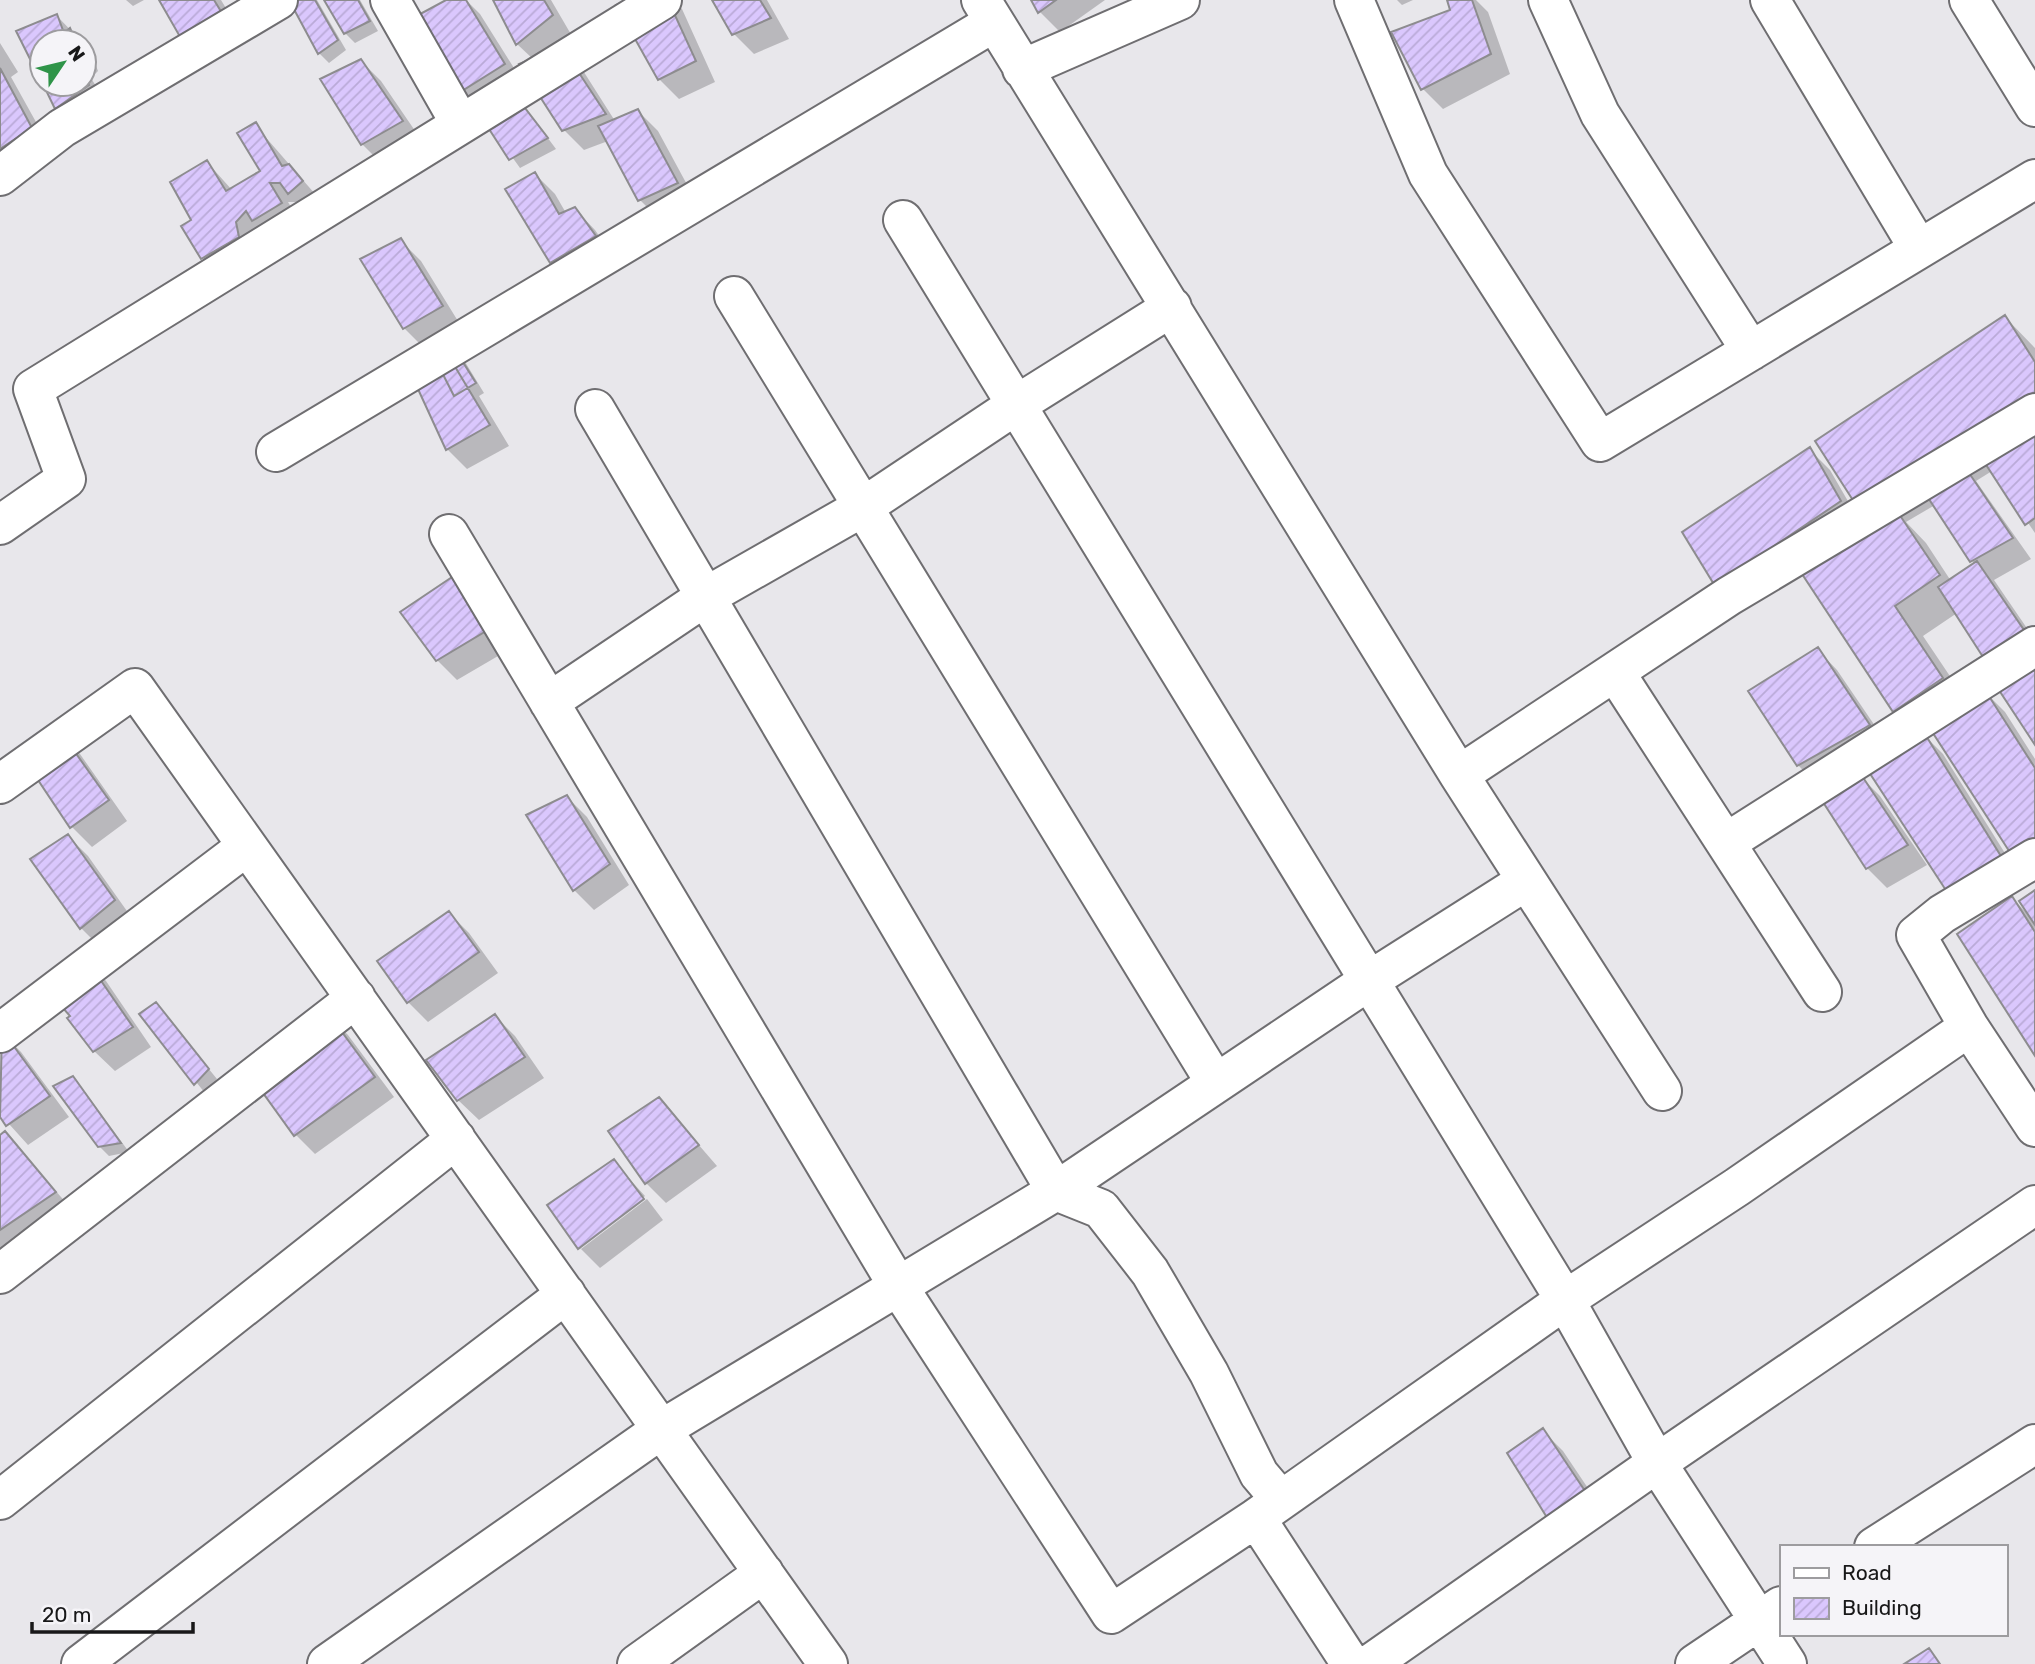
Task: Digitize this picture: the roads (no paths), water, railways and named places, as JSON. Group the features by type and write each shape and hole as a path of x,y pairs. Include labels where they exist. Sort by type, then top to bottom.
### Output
{"street":[{"path":"0,176 62,128 278,0"},
{"path":"390,0 460,123"},
{"path":"0,525 66,479 33,389 662,0"},
{"path":"1022,69 1180,0"},
{"path":"1354,0 1428,174 1600,442 2035,179"},
{"path":"1548,0 1600,114 1751,351"},
{"path":"1770,0 1919,249"},
{"path":"1969,0 2035,107"},
{"path":"276,452 987,11 1459,775 1662,1091"},
{"path":"903,220 1565,1300 1657,1463 1771,1613 1787,1664"},
{"path":"734,296 1215,1082"},
{"path":"549,702 705,597 863,507 1016,405 1172,307"},
{"path":"595,409 1056,1191 1101,1209 1150,1272 1209,1373 1258,1474 1268,1509 1351,1664"},
{"path":"1459,775 1729,597 2035,413"},
{"path":"449,534 898,1286 1111,1614 1268,1509 1565,1300 1737,1187 1969,1027"},
{"path":"1727,842 2035,646"},
{"path":"1615,672 1822,992"},
{"path":"0,784 135,688 828,1664"},
{"path":"0,1033 247,846"},
{"path":"2035,858 1942,915 1916,935 1969,1027 2024,1086 2035,1128"},
{"path":"327,1664 662,1429 1056,1191 1215,1082 1526,881"},
{"path":"0,1274 356,998"},
{"path":"0,1500 456,1139"},
{"path":"1370,1664 1657,1463 2035,1205"},
{"path":"81,1664 566,1294"},
{"path":"1877,1545 2035,1444"},
{"path":"638,1664 764,1573"},
{"path":"1695,1664 1771,1613"}]}
